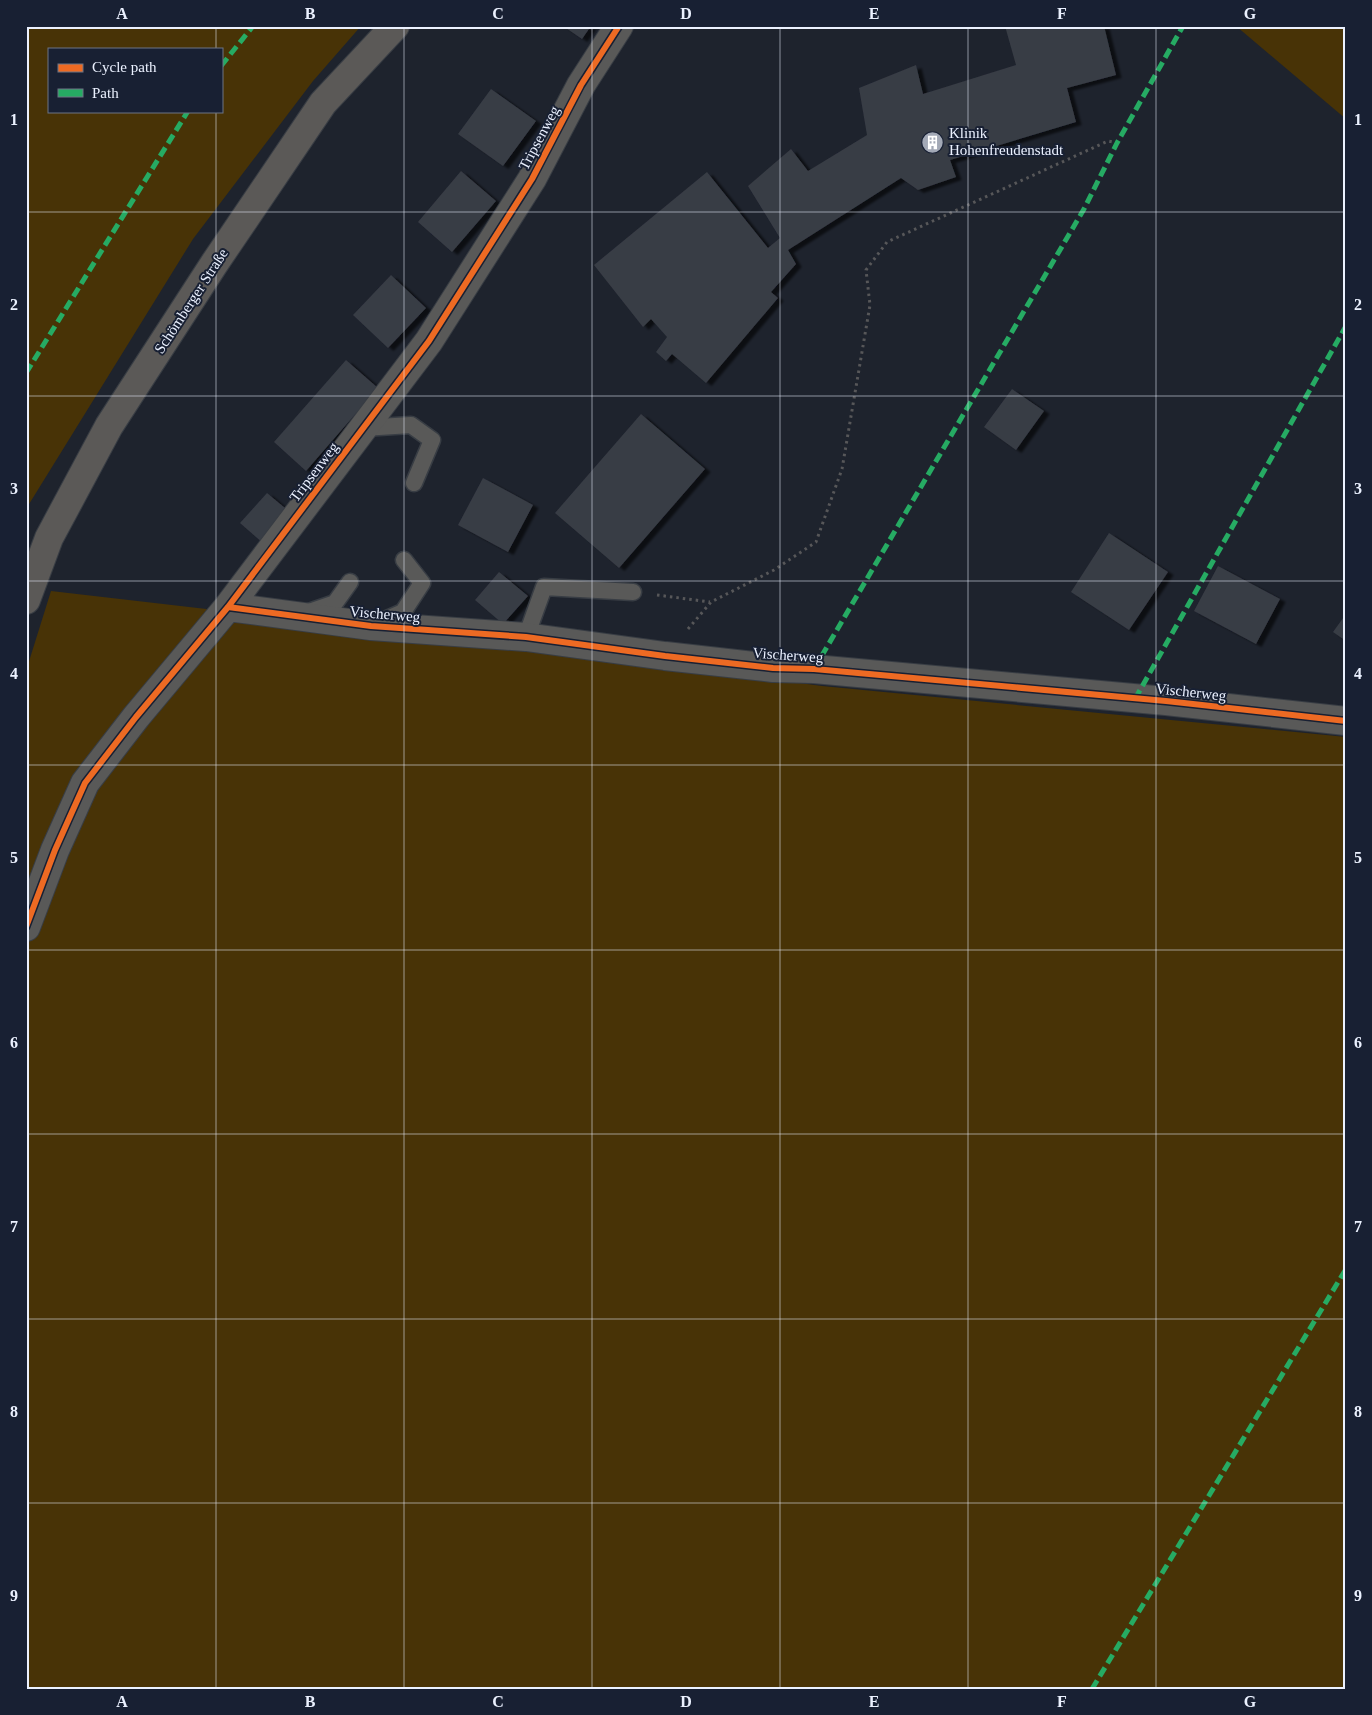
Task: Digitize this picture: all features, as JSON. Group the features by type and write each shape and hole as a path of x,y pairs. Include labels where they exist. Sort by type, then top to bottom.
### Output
{"main road":[{"name":"Schömberger Straße","path":"26,600 48,538 115,418 214,264 323,103 395,26"}],"street":[{"name":"Tripsenweg","path":"26,926 55,850 85,784 136,717 228,608 428,341 532,179 581,85 619,26"},
{"name":"Vischerweg","path":"228,608 372,626 526,637 665,656 773,668 814,669 1166,701 1346,721"}],"lane":[{"path":"363,428 411,425 432,440 414,483"},
{"path":"372,626 403,612 422,582 404,560"},
{"path":"296,616 335,603 350,582"},
{"path":"526,637 544,587 633,592"}],"path":[{"path":"665,656 711,602 774,570 816,542 842,470 870,305 866,270 887,242 1108,141 1117,143"},
{"path":"633,592 711,602"}],"shaded area":[{"path":"26,26 361,26 313,81 193,239 26,509"},
{"path":"1236,26 1346,26 1346,119"},
{"path":"51,591 515,645 822,686 1346,737 1346,1689 26,1689 26,671"}],"building":[{"path":"563,26 591,26 582,39"},
{"path":"1005,26 1104,26 1116,75 1067,88 1076,122 950,160 956,177 918,190 901,178 788,250 796,264 771,292 778,298 706,383 672,354 666,361 656,352 667,337 651,319 643,327 594,265 707,172 768,248 780,238 748,186 791,149 808,171 867,135 859,88 916,65 923,94 1016,65"},
{"path":"491,89 536,121 503,166 458,134"},
{"path":"461,171 496,201 452,252 418,222"},
{"path":"391,275 426,308 388,348 353,315"},
{"path":"346,360 378,388 306,471 274,442"},
{"path":"1012,389 1044,411 1016,450 984,427"},
{"path":"641,414 705,469 619,568 555,513"},
{"path":"483,478 533,505 508,552 458,525"},
{"path":"267,493 291,513 264,544 240,523"},
{"path":"1109,533 1168,572 1129,630 1071,592"},
{"path":"1218,566 1280,599 1256,644 1194,611"},
{"path":"499,572 528,596 503,624 475,600"},
{"path":"1346,614 1346,641 1333,632"}],"marked path":[{"path":"222,65 253,26"},
{"path":"814,669 1084,209 1117,143 1183,26"},
{"path":"26,373 187,112"},
{"path":"1135,699 1346,326"},
{"path":"1092,1689 1346,1269"}],"cycle path":[{"path":"26,927 55,850 85,783 136,717 228,607 429,341 532,179 581,85 619,26"},
{"path":"228,607 371,626 526,637 665,656 773,668 814,669 1166,701 1346,721"}],"place":[{"name":"Klinik Hohenfreudenstadt","path":"933,142"}]}
